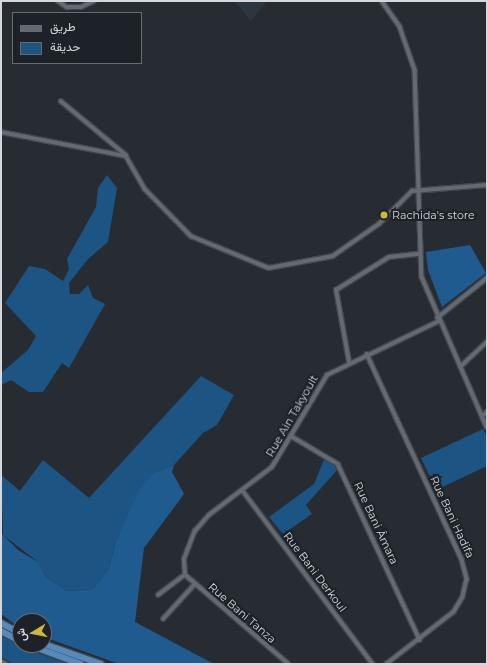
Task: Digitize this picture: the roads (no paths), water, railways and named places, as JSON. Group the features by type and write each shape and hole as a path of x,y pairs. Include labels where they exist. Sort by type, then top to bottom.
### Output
{"highway":[{"path":"1,623 12,629"},
{"path":"1,631 12,637"},
{"path":"52,647 101,664"},
{"path":"51,653 81,664"}],"street":[{"path":"58,1 67,7 81,8 94,1"},
{"path":"382,1 400,27 415,70 419,192 419,254 422,277 438,319 487,427"},
{"path":"61,101 126,156 145,189 191,236 269,268 333,256 379,224 412,191 419,192 487,185"},
{"path":"1,132 126,156"},
{"path":"349,362 336,290 389,257 419,254"},
{"name":"Rue Ain Takyoult","path":"185,575 184,559 195,531 209,515 243,491 272,467 291,436 322,379 349,362 438,319 487,278"},
{"path":"460,367 487,342"},
{"name":"Rue Bani Hadifa","path":"367,354 466,570 466,588 460,605 420,640 387,664"},
{"path":"482,416 487,412"},
{"name":"Rue Bani Âmara","path":"291,436 338,464 420,640"},
{"name":"Rue Bani Derkoul","path":"243,491 374,664"},
{"path":"158,595 185,575"},
{"name":"Rue Bani Tanza","path":"185,575 288,664"},
{"path":"163,619 195,584"},
{"path":"1,661 6,664"}],"place":[{"name":"Rachida's store","path":"384,215"}]}
